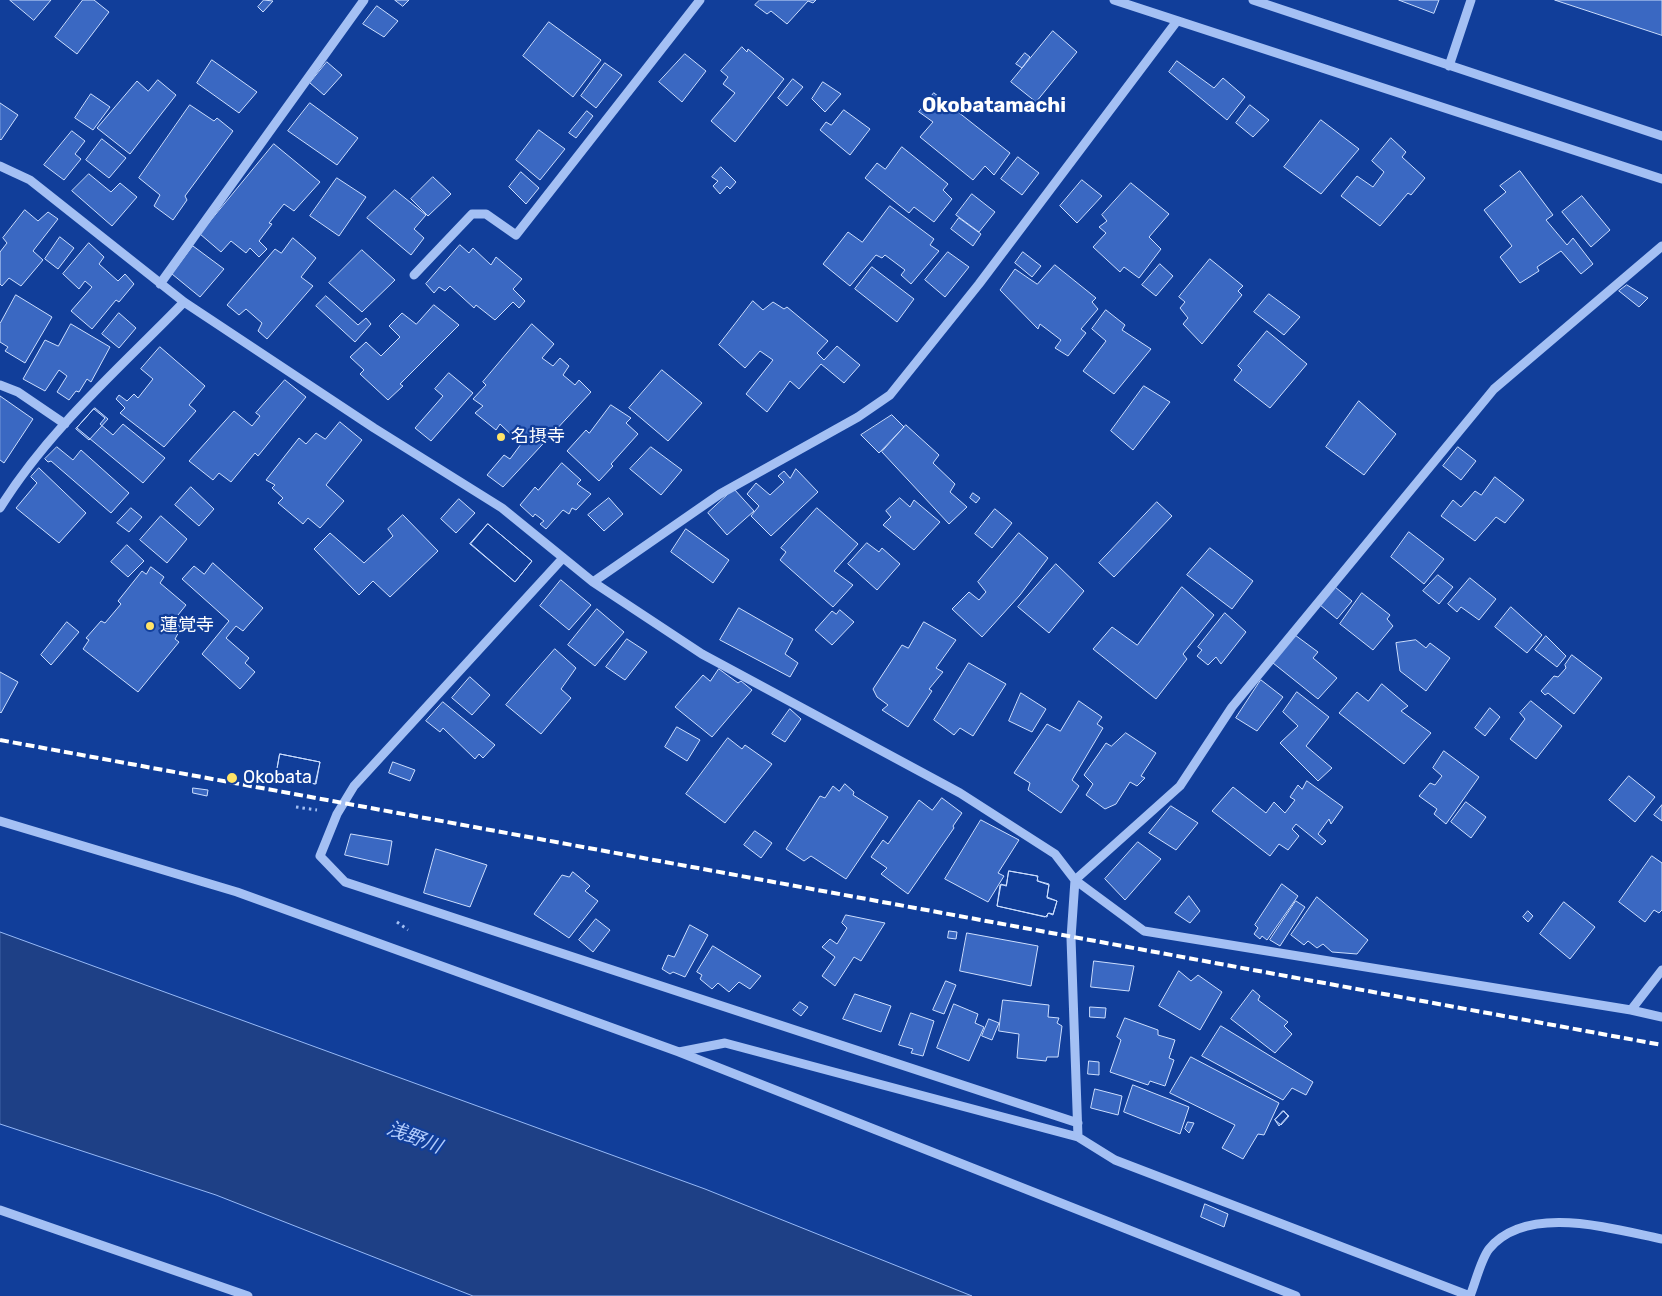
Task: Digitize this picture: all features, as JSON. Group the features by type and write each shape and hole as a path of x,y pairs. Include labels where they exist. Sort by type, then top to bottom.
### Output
{"street":[{"path":"160,284 364,0"},
{"path":"414,275 472,214 486,214 516,235 700,0"},
{"path":"1114,0 1662,179"},
{"path":"1252,0 1662,136"},
{"path":"1449,66 1471,0"},
{"path":"593,582 720,494 858,417 890,395 980,284 1176,21"},
{"path":"0,166 30,180 184,302 374,428 502,508 593,582 702,654 960,793 1055,854 1075,880 1144,931 1631,1010 1662,1017"},
{"path":"1078,1137 1071,938 1075,880 1180,786 1232,707 1494,389 1662,246"},
{"path":"0,508 11,489 65,424 184,302"},
{"path":"0,385 18,392 65,424"},
{"path":"563,558 354,786 337,814 320,856 344,882 1078,1123"},
{"path":"0,821 237,892 679,1052 1296,1296"},
{"path":"1631,1010 1662,970"},
{"path":"679,1052 725,1043 1078,1137 1115,1160 1470,1296 1488,1250 1511,1232 1544,1223 1576,1223 1662,1239"},
{"path":"0,1210 248,1296"}],"path":[{"path":"296,806 318,811"}],"water":[{"name":"浅野川","path":"0,932 705,1189 972,1296 473,1296 216,1195 0,1124"}],"building":[{"path":"10,0 51,0 34,20"},
{"path":"83,0 94,0 109,12 77,54 55,37"},
{"path":"264,0 273,1 263,12 258,7"},
{"path":"395,0 409,0 403,6"},
{"path":"760,0 816,0 813,3 808,1 787,24 771,11 767,14 755,5"},
{"path":"1399,0 1439,0 1434,13"},
{"path":"1555,0 1662,0 1662,35"},
{"path":"377,6 398,21 384,37 363,24"},
{"path":"549,22 601,60 573,97 523,56"},
{"path":"1053,31 1077,52 1036,102 1011,82"},
{"path":"742,47 747,52 748,49 784,79 735,142 711,121 735,93 723,84 728,77 721,71"},
{"path":"1025,53 1030,57 1022,68 1016,64"},
{"path":"685,54 706,71 682,102 659,82"},
{"path":"212,60 257,92 239,113 197,83"},
{"path":"1177,61 1214,88 1223,78 1245,97 1227,120 1169,72"},
{"path":"327,62 342,75 324,95 310,83"},
{"path":"605,63 622,75 596,108 581,96"},
{"path":"793,79 803,87 787,106 778,98"},
{"path":"158,80 176,95 130,154 97,128 137,81 148,91"},
{"path":"823,82 841,94 825,112 812,99"},
{"path":"934,93 1010,153 994,175 985,166 973,180 920,137 933,122 919,112"},
{"path":"91,94 110,107 93,130 75,118"},
{"path":"0,103 18,115 1,140 0,139"},
{"path":"310,103 358,138 337,165 288,131"},
{"path":"190,105 214,121 217,118 233,131 185,196 187,200 173,220 154,206 160,195 139,178"},
{"path":"1250,105 1269,120 1253,137 1236,123"},
{"path":"844,110 870,129 850,155 820,130 826,122 831,125"},
{"path":"587,111 593,116 576,138 569,133"},
{"path":"1321,120 1359,149 1321,194 1284,167"},
{"path":"539,130 565,149 540,180 516,160"},
{"path":"72,131 85,141 75,154 81,159 64,180 44,165"},
{"path":"1391,138 1406,152 1402,157 1425,178 1411,195 1408,193 1380,226 1341,196 1357,176 1373,187 1384,172 1372,161"},
{"path":"102,139 126,158 109,178 86,160"},
{"path":"274,144 320,182 294,211 284,204 269,223 272,224 259,241 267,249 259,257 250,248 246,253 231,241 221,252 200,234"},
{"path":"902,147 948,184 943,190 952,199 934,222 914,207 909,213 865,178 877,163 885,169"},
{"path":"1018,157 1039,173 1022,195 1001,179"},
{"path":"721,167 736,182 730,189 727,186 720,194 713,186 718,181 712,177"},
{"path":"1520,171 1553,215 1546,220 1567,245 1573,238 1593,264 1581,274 1561,251 1537,267 1539,271 1520,283 1500,257 1512,246 1484,210 1506,192 1500,186"},
{"path":"521,172 539,188 526,204 509,187"},
{"path":"89,174 111,192 120,183 137,197 112,226 72,191"},
{"path":"433,177 451,194 428,216 411,199"},
{"path":"337,178 366,197 339,236 310,216"},
{"path":"1082,180 1102,196 1077,223 1060,206"},
{"path":"1131,183 1169,214 1149,237 1161,249 1139,278 1124,267 1120,272 1093,247 1106,233 1099,227 1107,221 1102,215"},
{"path":"395,190 426,215 414,229 424,238 411,255 367,218"},
{"path":"972,194 995,212 979,232 956,215"},
{"path":"1582,196 1610,230 1591,247 1562,212"},
{"path":"890,206 934,239 930,245 939,251 911,284 901,275 905,270 885,255 882,258 876,255 850,286 823,264 848,232 862,242"},
{"path":"25,210 38,221 48,212 58,219 33,251 43,260 21,286 9,278 2,286 0,284 0,252 7,243 3,238"},
{"path":"959,218 981,234 973,246 951,229"},
{"path":"60,237 74,248 58,269 45,259"},
{"path":"293,238 316,258 301,277 313,286 267,339 258,331 262,323 246,309 239,315 227,305 275,249 281,253"},
{"path":"89,243 104,257 99,264 118,281 125,274 134,284 119,302 116,300 92,329 71,311 92,287 85,281 79,289 63,274"},
{"path":"460,245 469,253 473,248 491,265 496,257 522,279 513,289 525,301 519,308 513,302 495,320 476,305 474,308 450,286 445,291 439,287 434,293 426,284"},
{"path":"193,246 224,269 200,297 172,274"},
{"path":"362,250 395,280 362,312 329,283"},
{"path":"948,252 969,267 945,297 925,280"},
{"path":"1023,252 1041,266 1032,277 1015,263"},
{"path":"1210,259 1243,286 1238,291 1242,295 1202,344 1183,324 1188,318 1180,308 1185,302 1179,297"},
{"path":"1160,264 1173,276 1156,296 1142,285"},
{"path":"1055,265 1096,298 1092,302 1098,309 1081,329 1086,333 1068,356 1055,348 1061,340 1040,324 1038,329 1000,290 1015,269 1037,284"},
{"path":"872,267 914,299 897,322 855,289"},
{"path":"1627,285 1648,298 1639,307 1619,291"},
{"path":"1269,294 1300,317 1284,335 1254,312"},
{"path":"16,295 52,317 25,363 5,351 8,347 0,342 0,324"},
{"path":"326,296 358,325 366,318 371,324 355,342 316,306"},
{"path":"753,301 763,310 773,302 784,309 787,307 828,341 817,353 824,360 837,346 860,365 844,383 821,364 799,389 790,381 767,412 746,394 773,360 760,351 745,368 719,345"},
{"path":"434,305 459,325 400,384 403,386 388,400 360,374 364,370 350,357 366,342 381,356 400,337 389,326 402,313 416,324"},
{"path":"1106,310 1125,325 1122,330 1151,349 1114,394 1083,371 1106,341 1092,329"},
{"path":"119,313 136,328 119,348 102,334"},
{"path":"71,324 110,347 91,382 87,379 79,392 76,391 69,400 57,392 67,376 59,370 45,391 23,379 45,340 58,346"},
{"path":"532,324 554,344 542,358 553,366 560,358 569,366 563,375 575,385 579,380 591,392 503,487 487,475 504,455 510,459 521,444 500,424 496,430 475,413 483,406 473,399 486,385 483,382"},
{"path":"1267,331 1307,364 1270,408 1234,380 1242,370 1238,366"},
{"path":"160,347 205,386 189,405 196,411 164,447 120,413 125,408 116,399 119,395 127,401 134,394 138,398 153,379 141,369"},
{"path":"662,370 702,403 668,441 629,408"},
{"path":"449,373 473,393 431,441 415,428 443,396 435,389"},
{"path":"285,380 306,397 258,456 255,453 231,482 219,473 213,480 189,461 234,411 252,426 260,416 256,413"},
{"path":"1144,386 1170,402 1133,450 1111,431"},
{"path":"0,396 33,419 4,463 0,460"},
{"path":"1359,401 1396,434 1364,475 1326,447"},
{"path":"611,405 631,418 626,423 638,434 611,464 613,466 599,481 567,451 586,430 589,433"},
{"path":"95,408 108,419 89,440 76,429"},
{"path":"94,409 105,418 100,424 113,435 123,424 165,458 143,483 77,428"},
{"path":"892,415 904,427 879,453 861,435"},
{"path":"340,422 362,440 326,485 344,501 320,528 308,518 303,524 278,503 283,498 272,488 275,485 266,480 299,438 306,444 316,433 325,439"},
{"path":"906,425 939,455 933,463 955,484 950,492 967,507 949,524 882,452"},
{"path":"57,447 73,460 81,450 129,493 111,513 51,461 48,462 45,459"},
{"path":"651,447 682,470 661,495 630,469"},
{"path":"1458,447 1476,461 1461,480 1443,466"},
{"path":"562,463 581,480 577,484 591,494 576,510 572,508 569,514 563,510 546,529 540,524 544,521 535,514 533,517 520,505 535,487 538,490"},
{"path":"39,468 86,513 59,543 16,508 37,483 31,477"},
{"path":"796,469 818,492 771,536 751,516 759,506 747,494 756,483 770,495 784,482 778,476 784,471 790,478"},
{"path":"1495,477 1524,500 1505,523 1496,517 1475,541 1441,516 1453,500 1461,507 1475,491 1481,495"},
{"path":"191,487 214,509 199,526 175,505"},
{"path":"734,489 754,511 727,535 708,513"},
{"path":"973,493 980,498 976,503 970,498"},
{"path":"609,498 623,514 604,531 588,515"},
{"path":"900,498 910,507 914,500 940,522 914,550 883,525 891,517 886,511"},
{"path":"459,499 475,513 456,533 441,519"},
{"path":"1157,502 1172,516 1114,577 1099,563"},
{"path":"131,508 142,517 129,532 117,523"},
{"path":"817,508 858,544 834,571 853,585 833,607 780,560 786,552 781,548"},
{"path":"995,509 1012,523 992,548 975,534"},
{"path":"403,515 438,551 390,597 373,581 359,595 314,549 330,533 364,563 393,536 388,529"},
{"path":"161,516 187,539 167,563 140,540"},
{"path":"488,524 532,561 515,582 470,544"},
{"path":"488,524 532,561 515,582 471,544"},
{"path":"686,529 729,560 713,583 671,552"},
{"path":"1409,532 1444,559 1424,584 1391,557"},
{"path":"1019,533 1048,558 1020,595 982,637 952,609 969,592 979,600 986,592 978,582"},
{"path":"867,543 879,552 882,548 900,564 877,590 848,564"},
{"path":"127,545 144,561 128,577 111,562"},
{"path":"1210,548 1253,581 1232,609 1187,575"},
{"path":"213,563 263,608 243,631 236,626 226,638 249,658 245,663 255,672 240,689 202,654 229,621 182,579 194,566 204,574"},
{"path":"1056,564 1084,591 1049,633 1018,607"},
{"path":"151,567 164,577 160,583 186,605 174,620 181,628 175,639 179,642 138,692 83,649 89,640 86,638 101,621 105,623 121,604 118,601 142,571 146,574"},
{"path":"1438,575 1453,587 1439,604 1423,591"},
{"path":"1470,578 1496,599 1479,620 1461,607 1457,612 1448,604"},
{"path":"561,580 591,605 569,630 540,606"},
{"path":"1182,587 1214,615 1183,654 1187,659 1156,699 1093,649 1112,627 1137,645"},
{"path":"1335,587 1352,601 1337,619 1320,605"},
{"path":"1362,593 1390,615 1387,619 1393,626 1373,650 1340,624"},
{"path":"1511,607 1542,635 1527,653 1495,627"},
{"path":"739,608 793,639 785,654 798,663 790,677 720,640"},
{"path":"597,609 624,632 595,666 568,645"},
{"path":"840,610 854,622 832,645 815,630 832,611 836,614"},
{"path":"1225,613 1246,632 1221,664 1216,657 1208,665 1197,656 1202,650 1198,647"},
{"path":"67,622 79,632 51,665 41,655"},
{"path":"924,622 956,640 936,668 943,672 929,689 932,691 908,727 882,710 888,705 877,697 873,689 902,645 908,648"},
{"path":"1295,635 1318,652 1313,658 1337,678 1318,699 1273,663"},
{"path":"1546,636 1566,656 1557,667 1535,650"},
{"path":"627,639 647,652 625,680 606,667"},
{"path":"1416,640 1426,648 1430,643 1450,658 1426,691 1400,671 1396,643"},
{"path":"555,649 576,668 561,689 571,698 541,734 506,705"},
{"path":"1572,655 1602,678 1574,714 1548,693 1545,695 1541,691 1554,676 1558,677 1566,668 1565,665"},
{"path":"969,663 1006,684 973,736 960,728 954,735 934,720"},
{"path":"719,669 738,683 741,681 752,690 712,737 675,707 703,675 710,681"},
{"path":"0,672 18,682 1,713 0,712"},
{"path":"470,677 490,695 472,715 452,698"},
{"path":"1261,680 1283,697 1257,731 1236,718"},
{"path":"1382,684 1408,706 1401,711 1431,733 1404,764 1339,713 1357,692 1368,701"},
{"path":"1297,692 1329,717 1306,746 1332,768 1318,781 1280,743 1298,726 1283,712"},
{"path":"1021,693 1046,709 1032,732 1009,721"},
{"path":"1079,701 1102,717 1097,724 1103,728 1072,780 1079,786 1061,813 1028,790 1030,783 1014,773 1047,724 1060,731"},
{"path":"1531,701 1562,726 1536,759 1510,739 1525,719 1520,713"},
{"path":"443,702 495,745 483,758 479,754 475,759 443,728 440,732 426,721"},
{"path":"1490,708 1500,717 1485,736 1475,728"},
{"path":"790,709 801,719 785,742 772,734"},
{"path":"677,727 700,740 687,761 665,747"},
{"path":"1126,733 1156,753 1141,776 1145,778 1137,786 1130,782 1116,804 1105,809 1086,795 1093,784 1084,775 1106,743 1111,746"},
{"path":"728,738 742,749 745,745 772,764 725,823 686,794"},
{"path":"1444,751 1479,777 1446,824 1434,814 1437,809 1419,796 1430,783 1435,785 1442,776 1433,768"},
{"path":"280,754 320,762 316,784 276,777"},
{"path":"280,754 320,762 315,784 276,776"},
{"path":"393,762 415,770 410,781 389,773"},
{"path":"1629,776 1655,797 1635,822 1609,800"},
{"path":"1307,781 1343,807 1331,824 1329,819 1318,834 1326,841 1322,845 1296,824 1292,829 1299,836 1288,850 1279,844 1270,856 1212,811 1233,787 1266,813 1274,802 1285,813 1295,800 1290,797 1298,785 1302,789"},
{"path":"845,784 854,792 853,795 888,817 846,879 811,856 804,861 786,849 820,796 825,798 833,786 839,791"},
{"path":"193,788 208,790 207,796 193,793"},
{"path":"942,798 962,813 953,826 954,828 908,894 881,874 887,868 871,857 883,840 888,844 919,800 932,810"},
{"path":"1466,802 1486,817 1471,838 1451,822"},
{"path":"1662,805 1662,821 1654,815"},
{"path":"1171,806 1198,823 1176,850 1149,833"},
{"path":"981,820 1019,840 998,873 1004,876 988,902 945,879"},
{"path":"755,831 772,843 761,858 744,845"},
{"path":"351,834 392,841 388,865 345,855"},
{"path":"1138,842 1161,859 1125,900 1105,879"},
{"path":"436,849 487,865 470,907 424,893"},
{"path":"1652,856 1662,863 1662,910 1659,913 1654,910 1645,922 1619,902"},
{"path":"1009,871 1037,876 1038,881 1049,884 1047,898 1057,901 1053,914 1049,913 1045,917 997,906 1000,885 1006,885"},
{"path":"1009,871 1038,876 1037,881 1049,885 1047,897 1057,901 1053,915 1048,913 1047,917 997,906 1001,884 1006,886"},
{"path":"573,872 590,886 585,891 598,901 569,938 534,914 562,875 569,877"},
{"path":"1282,884 1298,896 1267,940 1262,936 1260,939 1254,934 1258,928 1255,925"},
{"path":"1189,896 1200,911 1190,923 1175,913"},
{"path":"1317,897 1368,940 1357,954 1332,952 1323,944 1317,948 1308,941 1304,945 1291,935"},
{"path":"1296,901 1305,907 1280,946 1270,940"},
{"path":"1564,902 1595,927 1570,959 1540,934"},
{"path":"1528,911 1533,916 1528,922 1523,917"},
{"path":"846,915 885,923 861,961 854,957 835,986 822,976 835,957 822,947 830,939 837,944 847,928 842,923"},
{"path":"596,919 610,930 593,952 579,940"},
{"path":"690,925 708,935 685,977 673,972 670,974 662,969 668,955 674,957"},
{"path":"949,931 957,932 956,939 948,938"},
{"path":"967,933 1038,946 1031,986 960,971"},
{"path":"713,946 761,976 750,989 739,982 729,992 718,983 712,989 700,979 702,975 697,972"},
{"path":"1094,961 1134,966 1129,991 1091,987"},
{"path":"1179,971 1191,981 1198,975 1222,992 1200,1030 1159,1006"},
{"path":"946,981 956,985 944,1014 933,1010"},
{"path":"1253,990 1260,996 1258,1000 1288,1022 1284,1026 1292,1034 1275,1053 1231,1019"},
{"path":"855,994 891,1006 881,1032 843,1019"},
{"path":"1003,1000 1049,1005 1048,1017 1059,1018 1057,1023 1062,1026 1058,1057 1047,1057 1046,1061 1017,1058 1019,1034 999,1031"},
{"path":"800,1002 808,1007 801,1016 793,1010"},
{"path":"954,1004 978,1014 975,1023 984,1027 969,1061 937,1048"},
{"path":"1090,1007 1106,1008 1105,1018 1090,1017"},
{"path":"911,1013 934,1021 923,1056 911,1053 913,1049 899,1045"},
{"path":"1125,1018 1158,1030 1158,1035 1175,1040 1169,1058 1174,1060 1165,1086 1150,1081 1148,1085 1110,1072 1121,1040 1117,1037"},
{"path":"989,1019 999,1023 992,1040 982,1036"},
{"path":"1221,1026 1313,1082 1306,1095 1292,1088 1283,1100 1202,1056"},
{"path":"1191,1057 1279,1103 1264,1135 1258,1134 1243,1159 1222,1148 1235,1125 1170,1093"},
{"path":"1089,1061 1099,1062 1099,1075 1088,1074"},
{"path":"1133,1085 1189,1107 1180,1134 1124,1112"},
{"path":"1095,1089 1122,1096 1118,1115 1091,1108"},
{"path":"1283,1111 1289,1116 1281,1125 1275,1120"},
{"path":"1284,1111 1288,1116 1279,1126 1275,1120"},
{"path":"1188,1122 1194,1123 1189,1133 1185,1129"},
{"path":"1205,1204 1228,1214 1224,1227 1201,1217"}],"railway":[{"path":"0,740 1662,1045"}],"place":[{"name":"名摂寺","path":"501,437"},
{"name":"蓮覚寺","path":"150,626"},
{"name":"Okobata","path":"232,778"}],"district":[{"name":"Okobatamachi","path":"994,106"}]}
